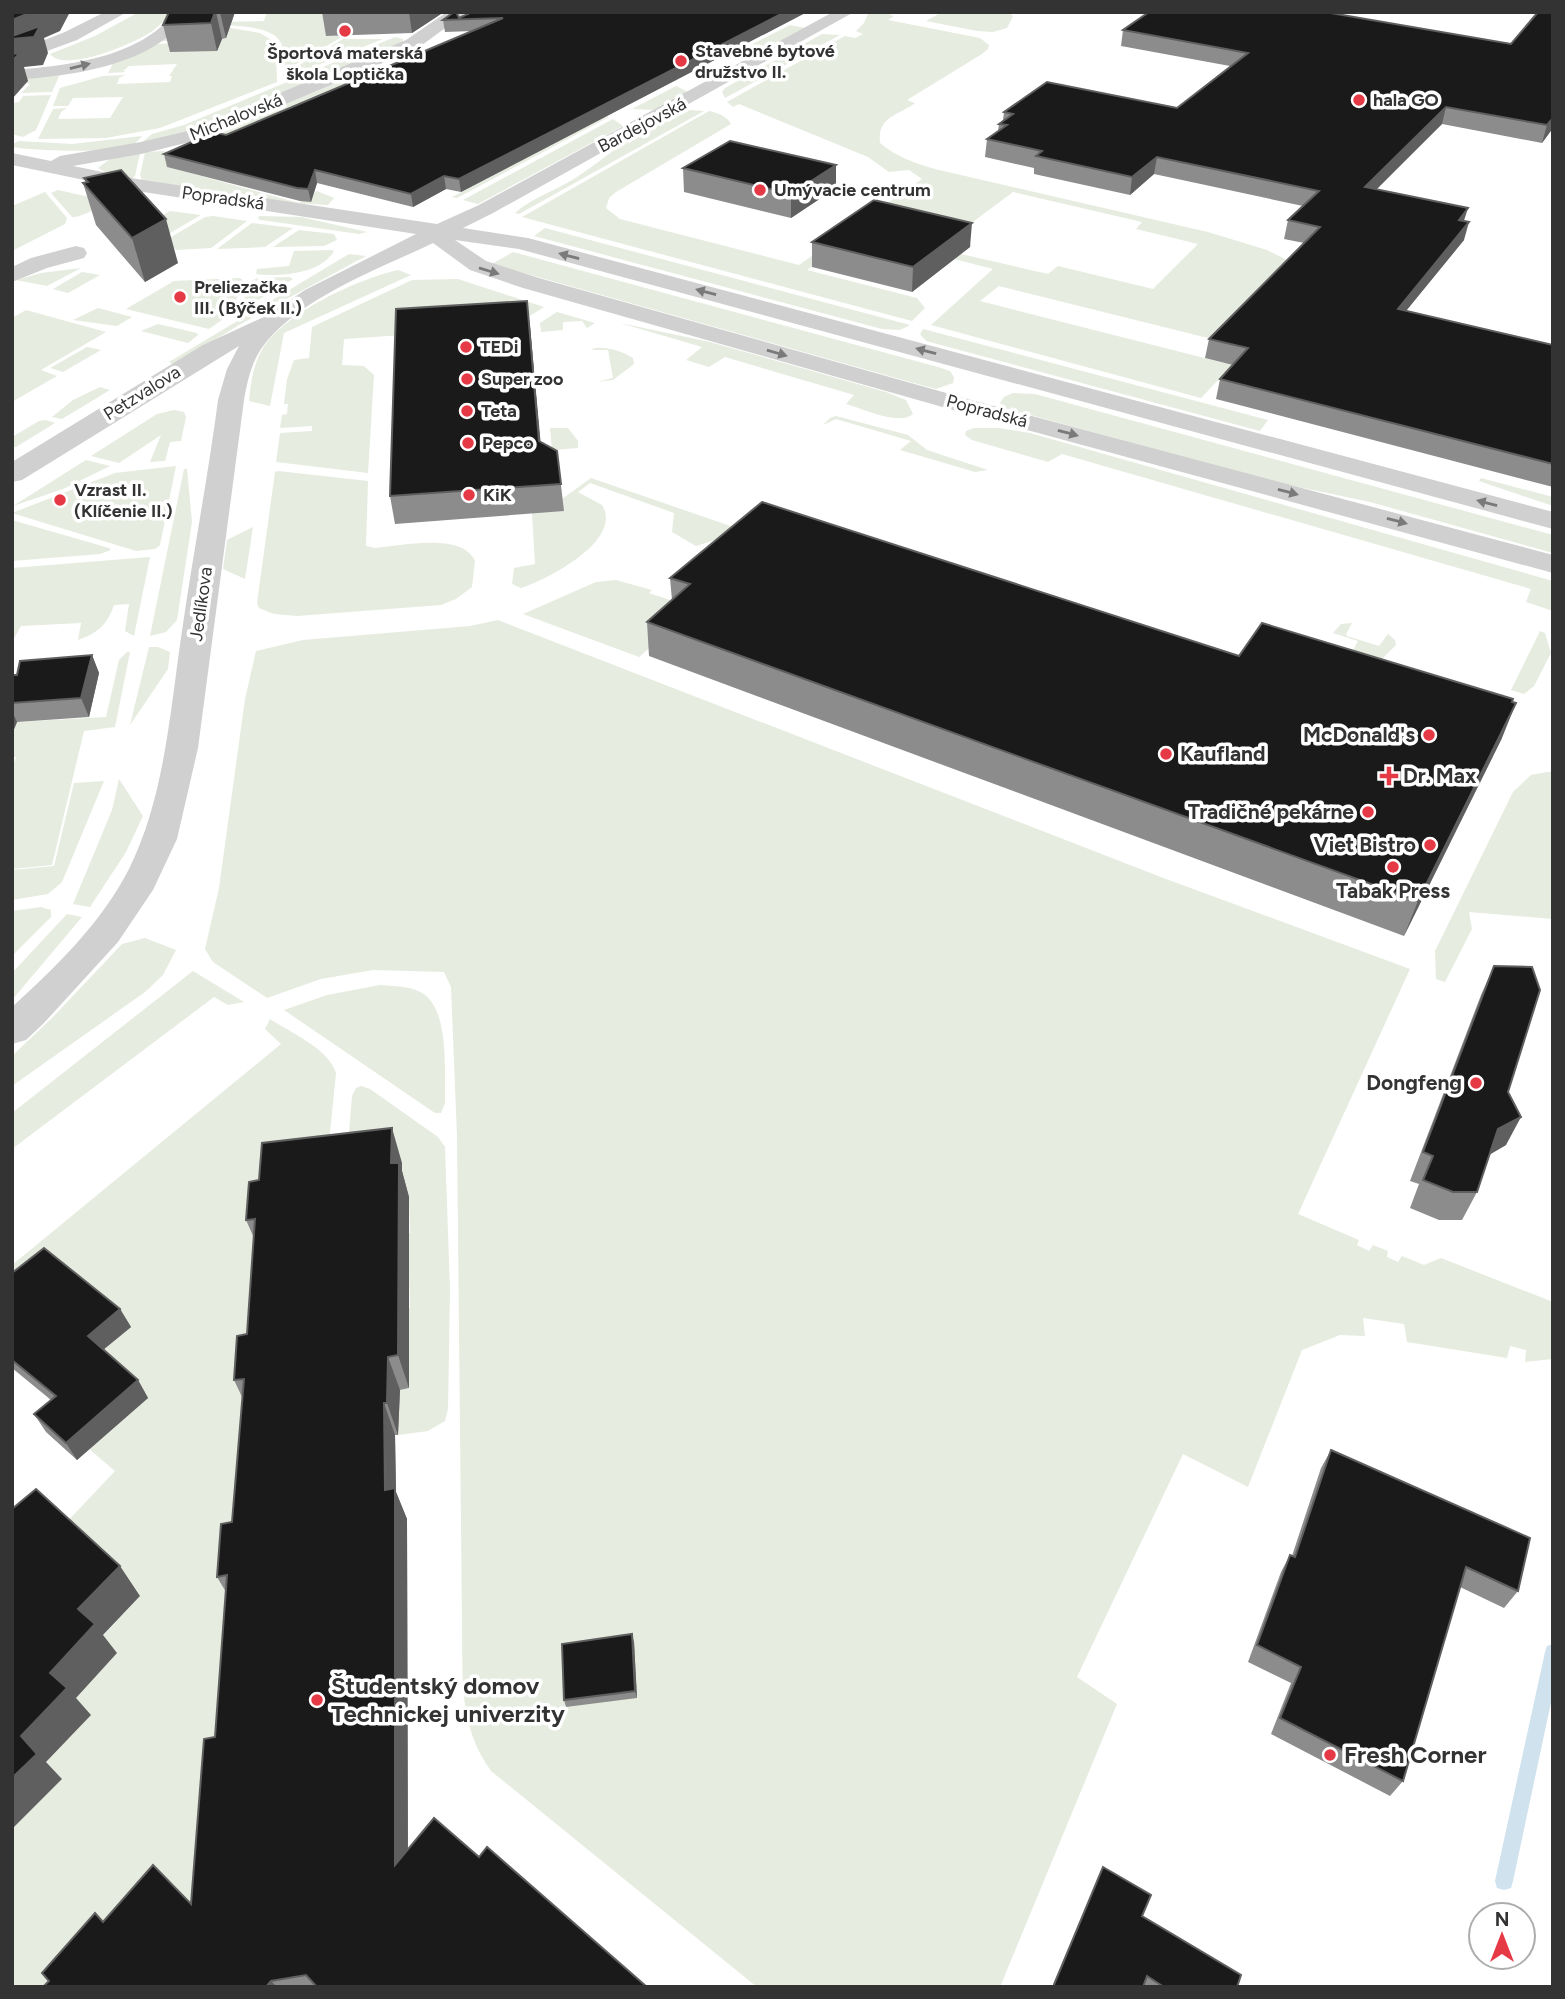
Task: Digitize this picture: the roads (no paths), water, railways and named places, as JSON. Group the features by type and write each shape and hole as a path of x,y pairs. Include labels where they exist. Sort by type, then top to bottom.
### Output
{"street":[{"path":"12,58 71,36 119,12"},
{"path":"12,75 64,70 122,54 161,35 179,21 184,12"},
{"name":"Michalovská","path":"37,165 141,148 199,134 412,44 460,12"},
{"name":"Bardejovská","path":"434,232 498,203 846,12"},
{"name":"Popradská","path":"12,159 137,185 520,243 1553,521"},
{"name":"Popradská","path":"434,232 455,252 477,267 531,284 942,399 1553,564"},
{"name":"Jedlíkova","path":"12,1030 89,950 128,900 158,844 172,797 184,724 210,393 242,361 253,342 276,319 340,281 434,232"},
{"path":"12,275 40,263 76,253"},
{"name":"Petzvalova","path":"12,474 229,340 276,319"},
{"path":"148,390 210,393"}],"waterway":[{"path":"1504,1881 1553,1652"}],"place":[{"name":"Športová materská škola Loptička","path":"345,31"},
{"name":"Stavebné bytové družstvo II.","path":"681,61"},
{"name":"hala GO","path":"1359,100"},
{"name":"Umývacie centrum","path":"760,190"},
{"name":"Preliezačka III. (Býček II.)","path":"180,297"},
{"name":"TEDi","path":"466,347"},
{"name":"Super zoo","path":"467,379"},
{"name":"Teta","path":"467,411"},
{"name":"Pepco","path":"468,443"},
{"name":"KiK","path":"469,495"},
{"name":"Vzrast II. (Klíčenie II.)","path":"60,500"},
{"name":"McDonald's","path":"1429,735"},
{"name":"Kaufland","path":"1166,754"},
{"name":"Dr. Max","path":"1389,776"},
{"name":"Tradičné pekárne","path":"1368,812"},
{"name":"Viet Bistro","path":"1430,845"},
{"name":"Tabak Press","path":"1393,867"},
{"name":"Dongfeng","path":"1476,1083"},
{"name":"Študentský domov Technickej univerzity","path":"317,1700"},
{"name":"Fresh Corner","path":"1330,1755"}]}
